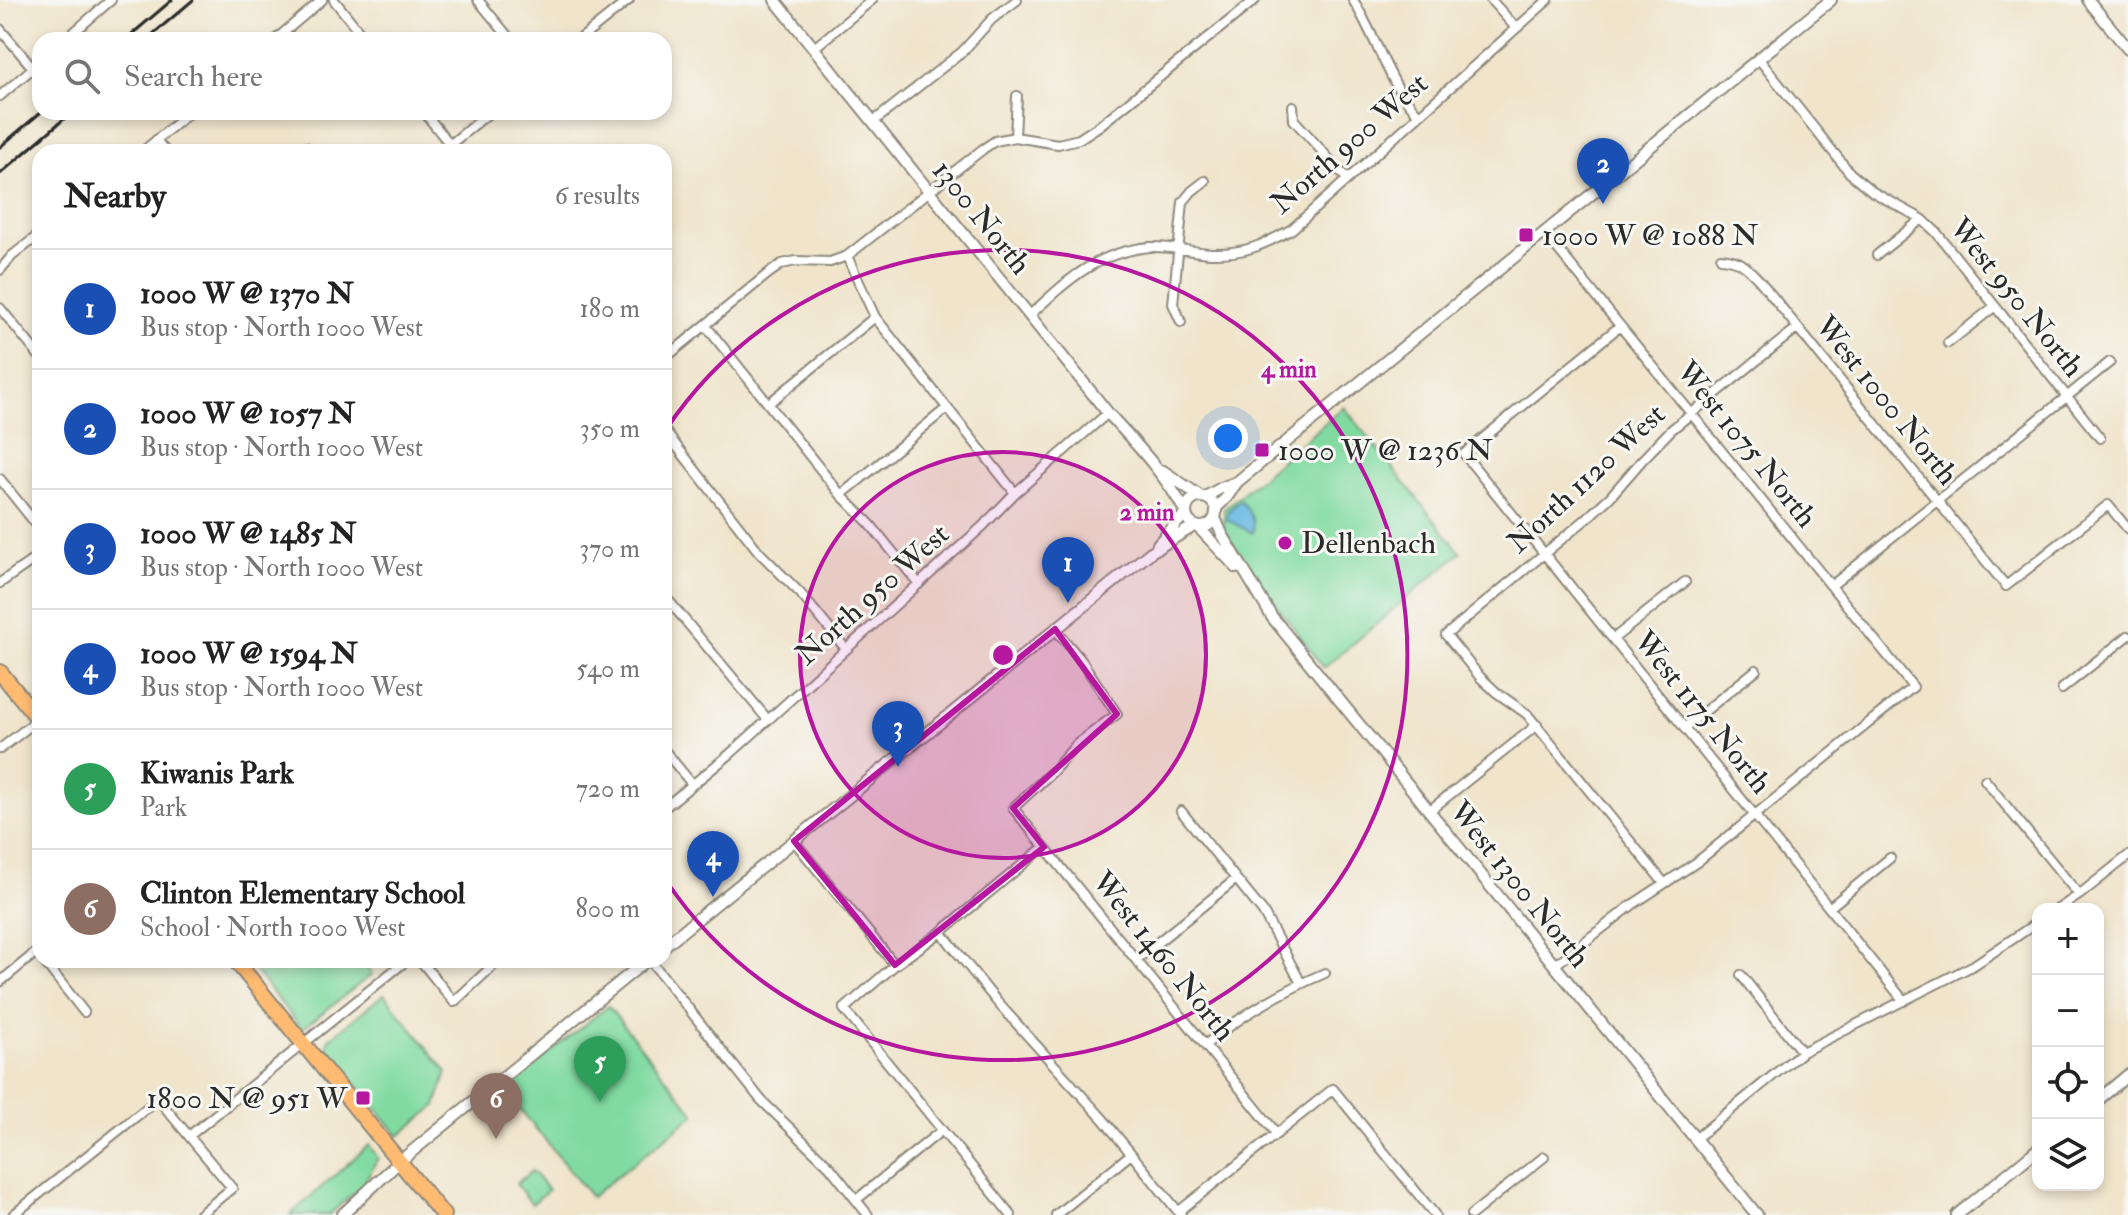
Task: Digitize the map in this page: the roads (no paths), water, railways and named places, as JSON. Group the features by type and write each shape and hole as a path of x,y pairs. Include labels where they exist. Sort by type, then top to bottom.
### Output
{"main road":[{"path":"0,672 32,711"},
{"path":"241,968 443,1215"}],"street":[{"path":"74,32 111,0"},
{"path":"284,32 322,0"},
{"path":"334,0 360,32"},
{"path":"478,0 504,32"},
{"path":"589,32 629,0"},
{"name":"1300 North","path":"775,0 1108,413 1152,463 1185,512"},
{"path":"814,48 872,0"},
{"path":"873,122 962,52 992,19 1017,0"},
{"path":"672,353 782,264 796,261 830,262 847,256 995,141 1015,137 1058,144 1079,139 1255,0"},
{"path":"1353,0 1396,84 1419,115"},
{"path":"1491,0 1516,28"},
{"name":"North 900 West","path":"1030,315 1079,272 1127,251 1151,247 1210,253 1240,252 1265,245 1292,229 1548,0"},
{"path":"1151,552 1185,512 1191,500 1237,482 1831,0"},
{"path":"2088,0 2128,49"},
{"path":"0,29 32,61"},
{"name":"West 950 North","path":"1758,58 1850,173 1873,192 1922,219 1936,232 2100,438"},
{"path":"0,96 32,68"},
{"path":"1015,137 1017,96"},
{"path":"1293,106 1294,120 1347,179"},
{"path":"151,144 180,120"},
{"path":"430,120 450,144"},
{"path":"457,144 482,120"},
{"path":"156,140 159,144"},
{"path":"1181,322 1173,304 1183,202 1205,181"},
{"path":"1877,255 1922,219"},
{"name":"West 1075 North","path":"1544,232 1913,687 1755,816"},
{"path":"0,270 32,240"},
{"path":"847,256 875,317 1015,493"},
{"name":"West 1000 North","path":"1721,258 1734,259 1746,266 2006,586 2108,505 2128,529"},
{"path":"1948,343 1995,306"},
{"path":"0,308 32,347"},
{"path":"768,404 875,317"},
{"path":"706,326 841,495 870,524 919,584"},
{"name":"West 1175 North","path":"1620,326 1464,454 1904,1001"},
{"name":"North 1120 West","path":"1537,725 1480,677 1446,635 1610,497 1671,430 1797,328"},
{"path":"1831,586 2110,362"},
{"path":"841,495 947,408"},
{"name":"North 950 West","path":"672,801 768,720 983,526 1015,493 1108,413"},
{"path":"672,440 759,552 800,593 846,649"},
{"name":"1300 North","path":"1152,463 1203,497"},
{"path":"0,479 32,519"},
{"path":"672,940 1151,552 1196,527 1208,525 1237,482"},
{"path":"1203,497 1210,500 1215,513"},
{"path":"1185,512 1186,519 1196,527"},
{"name":"West 1300 North","path":"1215,513 1272,617 1757,1215"},
{"name":"West 1300 North","path":"1196,527 1250,581"},
{"path":"0,583 32,561"},
{"path":"1613,639 1685,582"},
{"path":"672,605 768,720"},
{"name":"West 1460 North","path":"1055,629 1081,660 1117,714 1077,744 1013,808 1277,1134"},
{"path":"2062,689 2128,636"},
{"path":"1684,728 1756,670"},
{"path":"0,749 32,724"},
{"path":"1429,811 1537,725 1664,883"},
{"path":"672,760 692,784"},
{"path":"1985,780 2079,895"},
{"path":"1181,811 1263,912 1301,983"},
{"path":"1555,965 1755,816"},
{"path":"794,841 895,965"},
{"path":"1011,1215 844,1009 1044,847"},
{"path":"2067,903 2128,856"},
{"path":"1829,908 1890,858"},
{"path":"1136,960 1236,879"},
{"path":"1695,1139 1802,1052 1974,965 2032,926"},
{"path":"941,932 998,1003 1072,1083 1180,1214 1333,1089 1435,1215"},
{"path":"0,982 32,960"},
{"path":"50,968 84,1012"},
{"path":"189,1136 397,968"},
{"path":"426,968 454,1002 490,968"},
{"path":"342,1215 399,1162 638,968"},
{"path":"654,968 761,1100 812,1149 868,1215"},
{"path":"1205,1045 1251,1011 1325,973"},
{"path":"1741,975 1802,1052"},
{"path":"2104,1095 2128,1075"},
{"path":"13,1215 158,1099 232,1188 199,1215"},
{"path":"856,1200 942,1130"},
{"path":"1056,1215 1131,1154"},
{"path":"1957,1215 2032,1154"},
{"path":"1471,1215 1544,1157"}],"water":[{"path":"1240,500 1251,515 1253,533 1227,520 1228,511"}],"railway":[{"path":"134,32 172,0"},
{"path":"155,32 193,0"},
{"path":"0,147 32,120"},
{"path":"35,144 63,120"},
{"path":"0,174 32,146"}],"place":[{"name":"1000 W @ 1057 N","path":"1603,204"},
{"name":"1000 W @ 1088 N","path":"1526,235"},
{"name":"1000 W @ 1236 N","path":"1262,450"},
{"name":"Dellenbach","path":"1285,543"},
{"name":"1000 W @ 1370 N","path":"1068,603"},
{"name":"1000 W @ 1485 N","path":"898,767"},
{"name":"1000 W @ 1594 N","path":"713,897"},
{"name":"1800 N @ 951 W","path":"363,1098"},
{"name":"Kiwanis Park","path":"600,1102"},
{"name":"Clinton Elementary School","path":"496,1139"}]}
